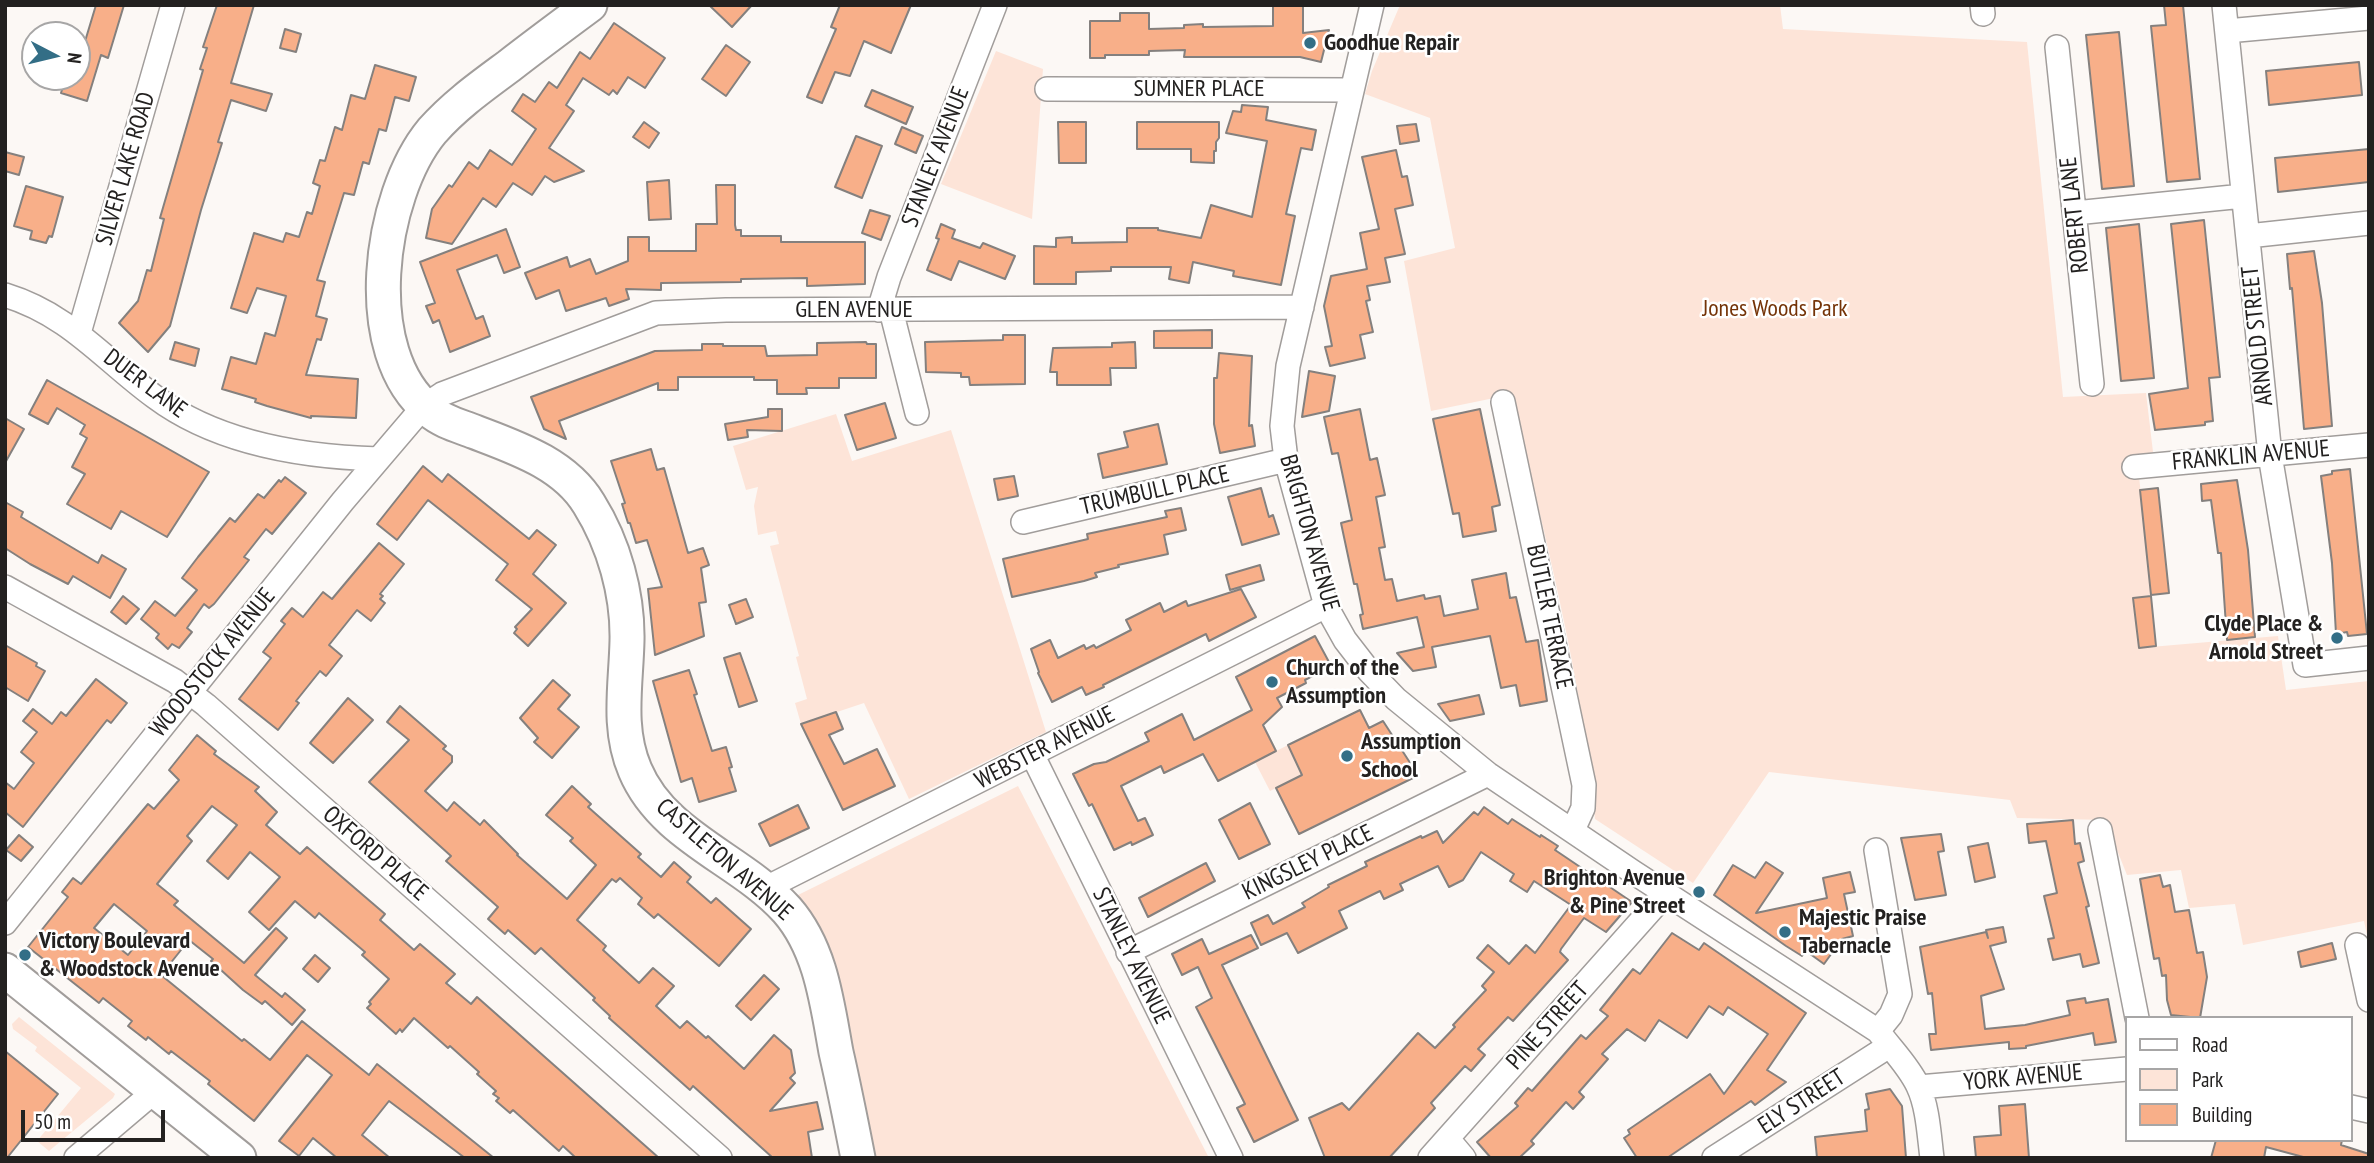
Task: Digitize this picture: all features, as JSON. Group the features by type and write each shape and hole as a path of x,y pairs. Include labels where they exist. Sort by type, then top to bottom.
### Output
{"street":[{"name":"SILVER LAKE ROAD","path":"79,333 173,5"},
{"name":"CASTLETON AVENUE","path":"590,5 459,103 431,133 407,174 390,229 384,275 384,313 390,344 397,365 424,406 442,419 541,460 582,494 606,537 616,564 624,601 627,643 624,729 635,771 646,791 676,824 764,889 785,908 800,928 821,976 858,1158"},
{"name":"STANLEY AVENUE","path":"885,310 894,264 995,5"},
{"name":"BRIGHTON AVENUE","path":"1372,5 1288,366 1282,426 1286,460 1326,606 1345,640 1369,671 1396,699 1488,774 1884,1038 1919,1087 1932,1158"},
{"name":"ARNOLD STREET","path":"2224,5 2270,455 2305,665 2369,658"},
{"path":"2227,31 2369,18"},
{"name":"ROBERT LANE","path":"2057,47 2092,384"},
{"name":"SUMNER PLACE","path":"1047,89 1351,90"},
{"path":"2074,213 2243,196"},
{"path":"2248,236 2369,223"},
{"name":"DUER LANE","path":"5,295 54,315 156,398 191,420 261,445 341,457 379,459"},
{"name":"GLEN AVENUE","path":"424,406 442,394 656,313 726,310 1302,307"},
{"path":"885,310 917,413"},
{"name":"BUTLER TERRACE","path":"1503,402 1584,785 1583,808 1573,830"},
{"name":"WOODSTOCK AVENUE","path":"5,923 424,406"},
{"name":"FRANKLIN AVENUE","path":"2134,467 2369,445"},
{"name":"TRUMBULL PLACE","path":"1023,522 1286,460"},
{"name":"OXFORD PLACE","path":"5,587 175,681 190,692 720,1158"},
{"name":"WEBSTER AVENUE","path":"764,889 1326,606"},
{"name":"STANLEY AVENUE","path":"1032,754 1231,1158"},
{"name":"KINGSLEY PLACE","path":"1128,952 1488,774"},
{"path":"2101,830 2137,1016"},
{"path":"1876,850 1900,994 1884,1038"},
{"name":"PINE STREET","path":"1430,1158 1666,893"},
{"path":"2357,945 2369,1000"},
{"path":"5,970 239,1158"},
{"name":"ELY STREET","path":"1714,1158 1884,1038"},
{"name":"YORK AVENUE","path":"1919,1087 2126,1069"},
{"path":"76,1158 155,1091"},
{"path":"1448,1139 1464,1158"}],"green space":[{"name":"Jones Woods Park","path":"1400,5 1780,5 1783,29 2027,42 2063,397 2146,393 2153,452 2137,456 2151,595 2133,598 2139,648 2278,636 2286,690 2369,681 2369,944 2364,921 2243,945 2235,904 2189,908 2181,870 2127,875 2105,820 2017,818 2010,800 1769,772 1693,883 1595,819 1572,660 1512,397 1504,396 1431,411 1404,261 1455,248 1430,118 1365,94"},
{"path":"996,51 1043,69 1032,219 941,184"},
{"path":"836,414 852,461 951,430 1046,732 909,799 864,703 801,724 795,703 807,699 796,657 799,656 770,546 779,544 776,531 758,535 754,506 758,487 746,490 733,446"},
{"path":"1288,745 1302,775 1270,791 1255,762"},
{"path":"1018,786 1209,1158 874,1158 796,896"},
{"path":"19,1017 115,1094 49,1151 37,1141 81,1088 35,1051 37,1047 13,1029 12,1024"}],"building":[{"path":"96,5 124,5 108,58 101,55 91,88 91,22"},
{"path":"217,5 254,5 231,83 272,94 266,111 231,100 218,142 222,143 170,326 148,352 119,323 138,301 147,270 151,271 164,219 160,218 203,70 200,69 207,48 203,47"},
{"path":"709,5 752,5 732,27"},
{"path":"840,5 911,5 891,53 864,41 850,76 835,72 822,103 807,97 836,29 831,27"},
{"path":"1273,5 1303,5 1303,33 1329,30 1321,62 1300,57 1184,57 1185,50 1090,58 1090,21 1120,21 1120,13 1149,13 1149,29 1184,28 1184,25 1203,24 1203,27 1273,26"},
{"path":"2164,5 2183,5 2200,179 2167,182 2151,26 2166,25"},
{"path":"614,23 665,58 645,88 628,77 617,94 613,90 609,95 583,78 566,105 574,111 549,148 584,171 554,182 545,176 532,195 513,183 496,207 483,198 452,244 426,238 432,209 449,185 452,187 469,162 478,169 490,150 512,165 536,129 512,111 523,94 535,102 549,82 557,88 580,52 590,59"},
{"path":"285,29 301,34 296,52 280,48"},
{"path":"2119,32 2134,186 2102,189 2086,35"},
{"path":"726,45 750,62 726,96 702,79"},
{"path":"2359,62 2362,95 2269,105 2266,71"},
{"path":"375,65 416,77 409,101 395,97 386,131 379,129 369,164 363,162 354,195 344,193 317,280 325,282 316,316 327,319 321,340 317,339 306,375 358,379 356,418 311,418 267,406 255,402 256,399 222,389 231,357 256,364 265,333 275,336 286,296 257,288 247,313 231,308 254,233 283,242 286,233 299,237 307,212 312,214 320,186 313,183 320,160 325,161 335,127 342,130 351,95 365,99"},
{"path":"872,90 913,107 906,124 865,106"},
{"path":"62,91 90,91 87,101"},
{"path":"1242,105 1268,107 1266,120 1316,130 1312,150 1301,148 1286,214 1295,216 1281,285 1233,276 1234,271 1193,262 1189,283 1169,279 1171,267 1111,267 1111,271 1076,272 1076,284 1034,284 1034,246 1056,247 1056,238 1072,237 1072,243 1127,242 1127,228 1158,228 1201,238 1211,205 1252,217 1267,141 1226,133 1233,111 1241,112"},
{"path":"644,122 659,133 649,148 633,137"},
{"path":"1058,122 1086,122 1086,163 1059,163"},
{"path":"1137,122 1219,122 1214,163 1191,162 1191,149 1137,149"},
{"path":"1416,124 1419,141 1400,144 1397,126"},
{"path":"902,127 923,136 916,153 895,144"},
{"path":"856,136 882,146 862,198 835,187"},
{"path":"2369,149 2369,182 2278,192 2275,158"},
{"path":"1396,150 1402,177 1407,176 1413,205 1395,209 1405,254 1385,258 1390,282 1367,286 1370,300 1366,301 1373,332 1360,335 1365,358 1330,366 1325,347 1332,346 1324,306 1331,276 1367,269 1360,233 1379,229 1362,157"},
{"path":"5,152 24,157 19,175 5,171"},
{"path":"669,180 671,219 649,220 647,182"},
{"path":"716,185 735,185 735,225 736,230 741,230 741,236 781,236 781,242 865,242 865,284 807,286 807,278 661,283 661,290 626,289 629,299 609,306 606,298 566,311 559,290 536,299 525,273 567,257 570,267 590,259 596,274 628,261 628,237 649,237 649,251 696,251 696,224 717,224"},
{"path":"26,186 63,197 52,237 49,236 46,243 30,239 32,231 14,226"},
{"path":"870,210 890,216 881,240 862,233"},
{"path":"2204,220 2220,377 2209,378 2213,421 2205,422 2205,425 2155,430 2149,394 2188,388 2171,224"},
{"path":"941,224 955,230 952,238 980,248 983,243 1015,256 1005,279 959,261 951,280 927,270 939,239 936,238"},
{"path":"2139,224 2154,378 2121,381 2106,228"},
{"path":"506,229 520,267 504,273 497,255 457,270 476,319 483,316 490,336 450,352 439,320 433,323 426,306 435,303 420,262"},
{"path":"2314,251 2322,303 2332,426 2304,429 2287,254"},
{"path":"1212,330 1212,348 1154,348 1154,331"},
{"path":"1003,335 1025,335 1025,384 970,385 969,377 961,377 961,373 926,372 925,342 1003,340"},
{"path":"175,342 199,349 195,366 170,359"},
{"path":"1135,342 1136,368 1110,368 1111,385 1057,385 1057,372 1050,372 1053,348 1112,347 1112,343"},
{"path":"817,343 876,344 876,378 839,378 839,388 806,388 807,394 777,394 777,380 754,380 754,377 678,377 678,390 658,390 658,383 559,421 566,439 544,429 531,397 655,351 702,350 702,344 723,344 765,346 767,356 817,355"},
{"path":"1219,353 1252,356 1249,426 1252,425 1255,446 1220,453 1214,424 1214,378 1217,378"},
{"path":"1309,371 1335,376 1329,411 1302,417"},
{"path":"47,380 209,472 167,537 121,511 111,529 67,504 85,474 72,467 87,438 80,434 85,425 57,408 48,424 29,414"},
{"path":"885,403 896,438 857,450 845,415"},
{"path":"768,409 782,409 782,431 747,430 748,437 728,440 725,424 768,417"},
{"path":"1360,409 1370,460 1377,458 1385,495 1376,497 1385,547 1379,548 1385,580 1392,579 1397,601 1424,595 1425,599 1440,596 1444,616 1478,609 1472,580 1506,573 1510,598 1516,597 1526,642 1538,640 1547,701 1520,706 1516,685 1501,688 1490,636 1432,647 1436,667 1413,671 1397,653 1424,647 1417,617 1363,629 1357,584 1354,584 1341,523 1352,520 1338,453 1332,454 1324,417"},
{"path":"1480,409 1500,505 1492,507 1496,531 1463,537 1459,513 1453,514 1433,419"},
{"path":"5,418 24,429 5,463"},
{"path":"1158,424 1167,464 1103,478 1098,454 1128,447 1124,432"},
{"path":"651,449 657,470 664,468 688,553 703,548 709,565 701,568 706,602 699,603 704,636 655,655 648,589 662,587 647,540 636,543 611,461"},
{"path":"423,466 442,482 448,474 529,539 537,530 556,545 533,574 566,603 528,646 514,633 517,629 515,627 532,609 496,580 508,564 428,500 397,540 377,524"},
{"path":"2350,469 2367,634 2348,636 2347,632 2336,634 2332,563 2321,476 2332,474 2332,471"},
{"path":"1014,476 1018,496 998,500 994,479"},
{"path":"285,477 306,493 272,534 266,529 244,557 249,560 214,604 209,608 204,604 187,628 192,632 179,648 172,644 168,649 156,638 159,634 141,619 155,601 175,616 197,590 182,578 198,557 230,518 235,522 258,494 264,498 279,480 281,482"},
{"path":"2237,480 2248,550 2255,637 2227,640 2221,553 2218,553 2211,500 2202,501 2201,484"},
{"path":"1261,488 1269,517 1273,515 1279,534 1242,545 1228,497"},
{"path":"2158,488 2169,593 2151,595 2140,490"},
{"path":"5,502 23,512 21,517 98,563 102,555 126,569 110,598 73,576 68,584 5,548"},
{"path":"1181,508 1186,530 1164,535 1168,554 1118,565 1119,567 1095,573 1097,577 1084,581 1012,597 1003,559 1088,539 1087,534 1167,517 1165,511"},
{"path":"379,543 404,564 380,594 383,596 380,599 385,603 371,621 357,610 329,645 342,656 326,676 320,671 296,701 299,703 278,730 239,699 271,658 263,652 285,624 281,621 292,608 303,617 323,592 332,599"},
{"path":"1260,565 1264,580 1230,590 1226,575"},
{"path":"1241,589 1256,617 1209,641 1206,634 1086,695 1082,687 1052,702 1038,673 1031,649 1050,640 1058,658 1084,645 1086,649 1094,645 1096,648 1131,630 1126,620 1160,603 1164,612 1186,601 1188,606"},
{"path":"123,596 139,609 126,624 111,612"},
{"path":"2151,596 2156,646 2139,648 2133,598"},
{"path":"746,599 753,617 736,624 729,605"},
{"path":"1315,636 1329,662 1305,680 1306,683 1277,698 1282,707 1263,725 1276,751 1218,781 1203,754 1164,773 1161,766 1121,786 1138,821 1145,818 1153,835 1114,850 1092,804 1089,806 1073,774 1094,764 1106,762 1149,741 1145,733 1182,714 1194,740 1252,710 1236,677"},
{"path":"5,645 37,663 36,666 45,671 28,701 5,687"},
{"path":"740,653 757,701 739,707 724,658"},
{"path":"689,670 712,751 726,747 736,791 699,802 692,778 681,782 653,681"},
{"path":"96,679 127,703 111,723 107,720 23,827 5,812 5,782 14,789 34,763 21,752 37,732 23,721 33,709 52,724 61,712 66,716"},
{"path":"553,680 570,695 558,709 579,727 552,758 534,742 538,738 520,718"},
{"path":"1479,695 1484,714 1450,721 1438,704"},
{"path":"348,698 373,720 333,763 310,743"},
{"path":"400,706 446,746 443,749 452,756 452,762 425,791 447,811 454,802 480,825 484,820 517,855 567,899 596,865 570,841 573,838 546,815 572,786 591,804 588,807 641,854 638,857 661,877 674,862 691,877 687,882 711,903 716,898 751,929 719,966 658,914 654,918 638,904 642,898 620,878 616,882 612,879 577,920 606,946 603,950 639,983 653,968 674,986 656,1006 680,1028 687,1021 706,1038 708,1036 744,1069 774,1035 791,1050 795,1073 790,1078 795,1083 770,1111 817,1102 823,1129 808,1132 812,1158 773,1158 693,1086 690,1090 609,1018 593,1000 595,998 541,948 535,954 508,930 505,934 488,919 498,907 446,861 451,856 369,782 409,740 387,722"},
{"path":"1360,710 1369,728 1383,721 1416,772 1415,777 1299,834 1276,788 1302,775 1288,745"},
{"path":"836,712 843,729 829,735 844,764 877,749 895,786 843,810 801,724"},
{"path":"197,735 216,751 214,754 259,787 255,791 277,812 266,825 300,854 307,847 385,914 380,920 414,950 420,944 455,974 446,983 471,1004 477,997 659,1158 576,1158 563,1146 559,1151 513,1110 510,1113 496,1101 499,1098 493,1094 496,1091 477,1074 479,1072 414,1018 402,1032 400,1029 396,1034 367,1008 389,979 362,955 365,952 319,913 315,918 295,901 269,930 249,912 280,877 250,852 228,879 207,861 237,825 212,806 187,836 192,841 157,884 178,901 174,905 244,963 276,928 287,938 255,975 282,997 285,993 305,1010 292,1025 265,1001 262,1004 243,990 211,961 213,959 189,940 161,975 242,1041 244,1039 270,1060 302,1021 369,1075 377,1064 494,1158 465,1158 389,1101 362,1135 390,1158 337,1158 313,1138 299,1156 279,1141 332,1075 307,1055 254,1121 208,1084 210,1081 171,1051 169,1054 148,1037 146,1040 128,1026 132,1021 103,998 99,1003 28,947 68,897 62,892 73,878 81,884 148,804 154,809 179,780 169,770","holes":["114,904 147,931 128,955 94,928"]},
{"path":"1250,803 1270,844 1239,859 1219,820"},
{"path":"798,805 809,828 770,846 759,824"},
{"path":"1484,807 1508,824 1512,819 1540,837 1541,835 1558,846 1555,850 1632,902 1606,932 1584,918 1561,949 1560,952 1568,960 1513,1021 1508,1017 1478,1049 1485,1055 1471,1071 1465,1066 1431,1103 1435,1108 1389,1158 1325,1158 1309,1118 1342,1103 1349,1110 1418,1033 1435,1048 1486,990 1482,986 1494,972 1477,958 1488,945 1509,964 1526,945 1535,953 1571,905 1534,881 1527,892 1510,881 1514,874 1481,852 1463,880 1449,887 1438,866 1400,884 1403,890 1384,899 1380,891 1339,911 1347,928 1298,953 1287,933 1261,945 1251,923 1268,915 1273,924 1305,907 1302,903 1329,887 1328,885 1367,866 1365,862 1421,836 1422,838 1437,831 1443,843 1474,812 1478,815"},
{"path":"2073,820 2075,844 2080,843 2084,861 2078,863 2099,963 2083,967 2080,954 2053,960 2048,939 2054,938 2044,896 2057,893 2046,841 2029,843 2027,824"},
{"path":"1941,834 1944,851 1938,852 1946,895 1915,900 1901,838"},
{"path":"19,835 33,847 21,861 6,850"},
{"path":"1988,843 1995,877 1975,882 1968,847"},
{"path":"1766,862 1783,873 1756,913 1827,898 1823,878 1850,872 1855,892 1844,894 1853,936 1842,939 1824,964 1806,951 1802,956 1786,946 1714,895 1733,865 1755,878"},
{"path":"1206,863 1215,881 1148,917 1139,898"},
{"path":"2160,875 2163,887 2170,885 2175,912 2189,910 2197,953 2203,952 2207,977 2200,1016 2171,1015 2167,1000 2166,975 2162,976 2159,958 2154,959 2140,879"},
{"path":"2003,927 2006,942 1990,946 2004,989 1981,996 1985,1029 2025,1025 2070,1015 2067,1001 2085,998 2086,1003 2108,999 2116,1042 2095,1045 2093,1033 2026,1048 2009,1049 2009,1042 1931,1050 1929,1034 1936,1034 1932,993 1928,994 1920,947 1986,932 1988,938 1986,930"},
{"path":"1672,933 1699,950 1704,943 1806,1013 1767,1070 1786,1082 1755,1105 1751,1101 1667,1158 1637,1158 1624,1138 1630,1134 1628,1130 1710,1074 1724,1094 1768,1034 1728,1007 1723,1015 1709,1006 1687,1038 1659,1020 1645,1041 1627,1029 1602,1054 1608,1059 1579,1092 1584,1097 1573,1109 1566,1102 1531,1141 1534,1144 1519,1158 1491,1158 1477,1142 1518,1106 1515,1103 1528,1088 1532,1091 1581,1035 1586,1039 1608,1016 1600,1010 1633,969 1640,974"},
{"path":"1251,935 1258,948 1222,965 1298,1120 1254,1142 1237,1108 1245,1104 1196,1007 1212,998 1198,967 1182,975 1172,954 1202,939 1209,954"},
{"path":"2332,943 2336,959 2301,967 2298,952"},
{"path":"315,955 330,968 318,982 303,969"},
{"path":"764,975 779,989 751,1020 736,1006"},
{"path":"5,1051 58,1094 7,1158 5,1158"},
{"path":"1890,1089 1902,1106 1906,1158 1817,1158 1815,1137 1867,1131 1865,1110 1869,1109 1866,1094"},
{"path":"2025,1104 2029,1158 1976,1158 1974,1137 2001,1135 1999,1106"},
{"path":"2215,1142 2342,1142 2341,1145 2369,1154 2369,1158 2307,1158 2266,1147 2264,1158 2211,1158"}],"place":[{"name":"Goodhue Repair","path":"1310,43"},
{"name":"Clyde Place & Arnold Street","path":"2337,638"},
{"name":"Church of the Assumption","path":"1272,682"},
{"name":"Assumption School","path":"1347,756"},
{"name":"Brighton Avenue & Pine Street","path":"1699,892"},
{"name":"Majestic Praise Tabernacle","path":"1785,932"},
{"name":"Victory Boulevard & Woodstock Avenue","path":"25,955"}]}
